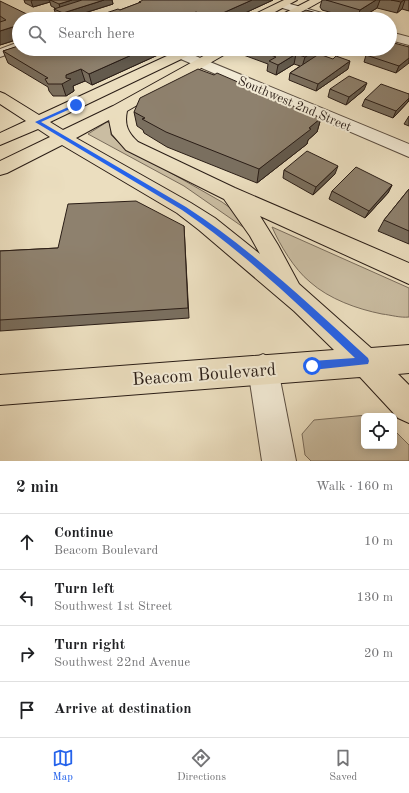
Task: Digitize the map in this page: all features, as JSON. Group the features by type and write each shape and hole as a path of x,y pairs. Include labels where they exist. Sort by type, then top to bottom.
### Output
{"main road":[{"path":"294,12 318,0"},
{"path":"267,12 288,2"},
{"path":"0,140 178,56"},
{"path":"0,169 119,109 212,56"},
{"path":"0,97 62,137 202,220 289,290 365,361 409,407"},
{"path":"119,109 117,128 124,139 144,152 228,193 409,274"},
{"path":"228,193 253,221 263,235 289,290"},
{"name":"Beacom Boulevard","path":"0,390 365,361 409,359"}],"street":[{"path":"288,2 299,9 309,12"},
{"path":"397,38 409,42"},
{"path":"0,53 12,49"},
{"name":"Southwest 2nd Street","path":"192,56 200,62 409,151"},
{"path":"263,369 279,461"}],"shaded area":[{"path":"107,122 110,123 111,135 120,144 222,202 233,210 245,224 243,227 184,186 88,134"},
{"path":"272,227 409,288 409,317 399,317 363,309 335,298 318,288 304,277 293,264 283,249"},
{"path":"361,416 361,449 397,449 397,433 409,445 409,461 311,461 305,455 302,434 314,420"}],"building":[{"path":"50,0 72,0 59,4"},
{"path":"82,0 104,0 66,12 61,12 54,9"},
{"path":"143,0 252,0 225,12 109,12 118,9 120,10 141,2 139,2"},
{"path":"326,0 376,0 360,10"},
{"path":"391,0 404,0 401,2"},
{"path":"0,1 23,12 12,12 12,27 0,31 0,22 6,20 0,16"},
{"path":"306,10 313,12 302,12"},
{"path":"397,44 409,47 409,58 399,66 369,56 397,56"},
{"path":"12,48 12,56 129,56 89,74 81,69 66,75 66,78 71,79 62,84 48,84 45,79 48,78 3,51"},
{"path":"273,56 293,56 278,65 269,61 276,57"},
{"path":"316,56 325,56 333,59 336,56 350,61 318,84 290,73"},
{"path":"198,69 214,75 217,73 321,118 309,128 311,129 259,169 166,132 142,119 145,118 134,112 140,98"},
{"path":"349,76 367,83 349,97 330,89"},
{"path":"381,84 409,94 409,98 396,111 365,99"},
{"path":"307,151 338,166 316,187 284,170"},
{"path":"356,167 392,185 369,211 332,191"},
{"path":"409,189 409,231 384,220"},
{"path":"136,201 184,226 188,308 0,320 0,251 58,248 68,204"}],"route":[{"path":"76,105 38,122 184,208 207,224 289,290 365,361 312,366"}]}
